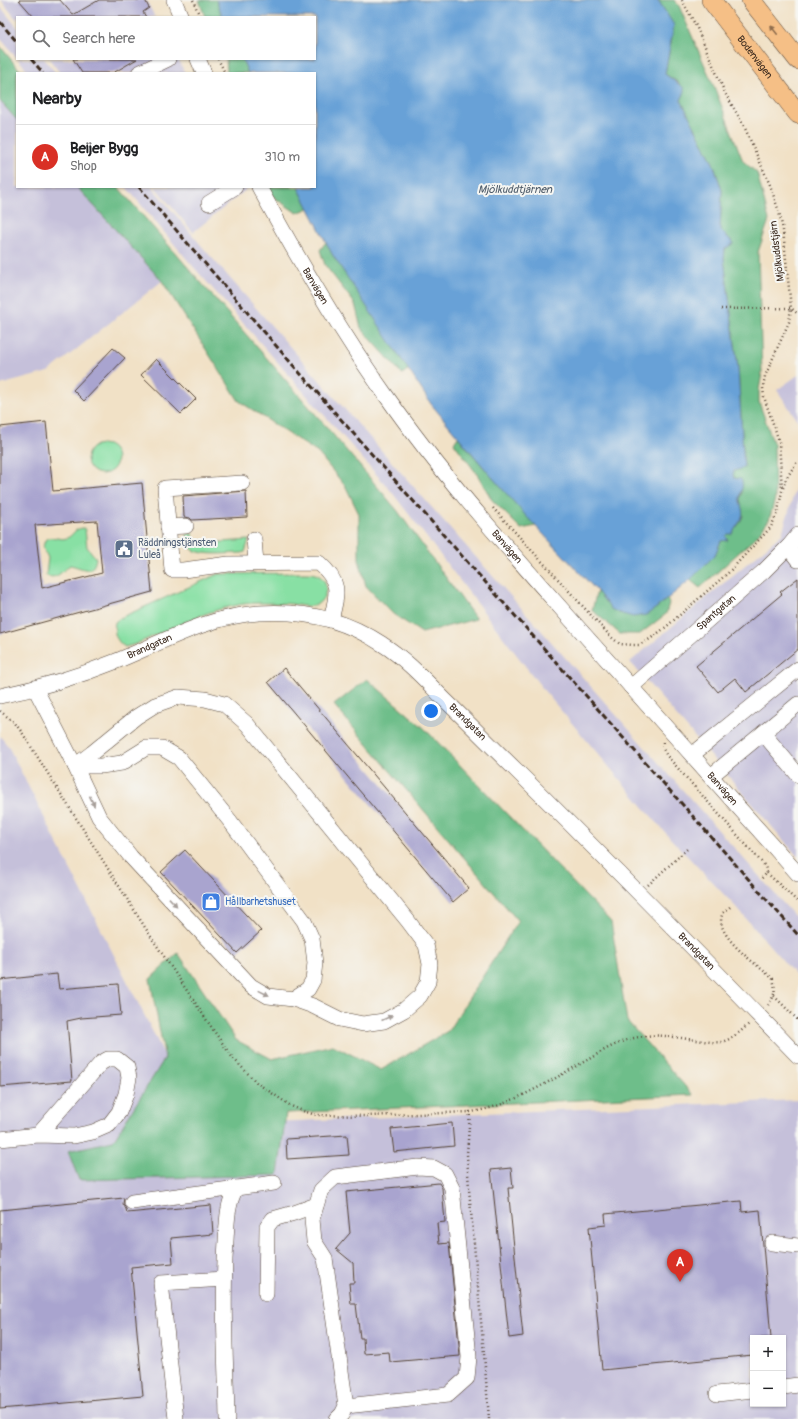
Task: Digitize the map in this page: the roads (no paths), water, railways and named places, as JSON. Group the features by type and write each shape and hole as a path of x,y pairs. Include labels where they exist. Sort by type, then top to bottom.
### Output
{"main road":[{"name":"Bodenvägen","path":"711,0 798,114"},
{"path":"751,0 798,60"}],"street":[{"path":"174,0 181,16"},
{"path":"141,72 166,60"},
{"path":"198,60 204,72"},
{"path":"209,203 233,188"},
{"name":"Banvägen","path":"259,188 286,238 349,342 387,398 421,443 464,497 513,554 798,874"},
{"path":"242,482 165,488 172,570 229,564 319,564 330,572 335,583 336,597 331,620"},
{"path":"168,527 186,526"},
{"name":"Spantgatan","path":"631,687 764,571 798,535"},
{"path":"254,539 256,563"},
{"path":"788,547 798,560"},
{"name":"Brandgatan","path":"0,696 35,688 86,673 198,627 229,617 259,613 289,613 314,616 343,624 383,645 408,664 534,787 798,1056"},
{"path":"692,755 798,669"},
{"path":"35,688 99,817 126,851 250,986 268,996 293,999 313,1006 339,1019 363,1024 384,1021 404,1010 420,996 428,982 430,964 426,945 408,920 247,724 224,704 205,698 178,698 155,705 136,717 75,766"},
{"path":"711,776 798,704"},
{"path":"762,733 798,775"},
{"path":"75,766 101,766 122,763 146,748 162,748 179,758 230,821 304,921 312,939 315,963 313,980 308,990 293,999"},
{"path":"0,1139 38,1135 74,1136 93,1132 109,1125 119,1112 126,1094 129,1078 127,1067 118,1059 108,1059 101,1063 38,1135"},
{"path":"337,1419 342,1414 346,1406 325,1258 314,1241 312,1219 320,1190 335,1177 418,1167 434,1168 444,1174 452,1188 469,1357 467,1378 448,1395 346,1406"},
{"path":"132,1202 274,1184"},
{"path":"227,1419 224,1279 229,1210 231,1197 236,1188"},
{"path":"266,1294 267,1228 273,1218 316,1205"},
{"path":"772,1243 798,1246"},
{"path":"176,1419 161,1284 224,1279"},
{"path":"786,1387 798,1386"},
{"path":"717,1394 750,1390"}],"water":[{"name":"Mjölkuddtjärnen","path":"216,0 658,0 674,25 665,74 684,88 684,94 681,100 713,163 722,190 720,230 734,243 725,249 724,259 738,368 744,468 734,471 733,475 734,478 741,479 742,482 740,501 743,515 739,523 732,534 728,534 726,536 728,540 721,541 715,555 690,580 655,609 646,615 633,617 611,609 597,591 526,516 431,404 332,254 299,188 316,188 316,72 248,72 242,60 316,60 316,16 223,16"}],"railway":[{"path":"0,22 16,41"},
{"path":"32,60 42,72"},
{"path":"140,188 291,363 798,935"}],"place":[{"name":"Räddningstjänsten Luleå","path":"124,549"},
{"name":"Hållbarhetshuset","path":"211,902"},
{"name":"Beijer Bygg","path":"680,1282"}]}
